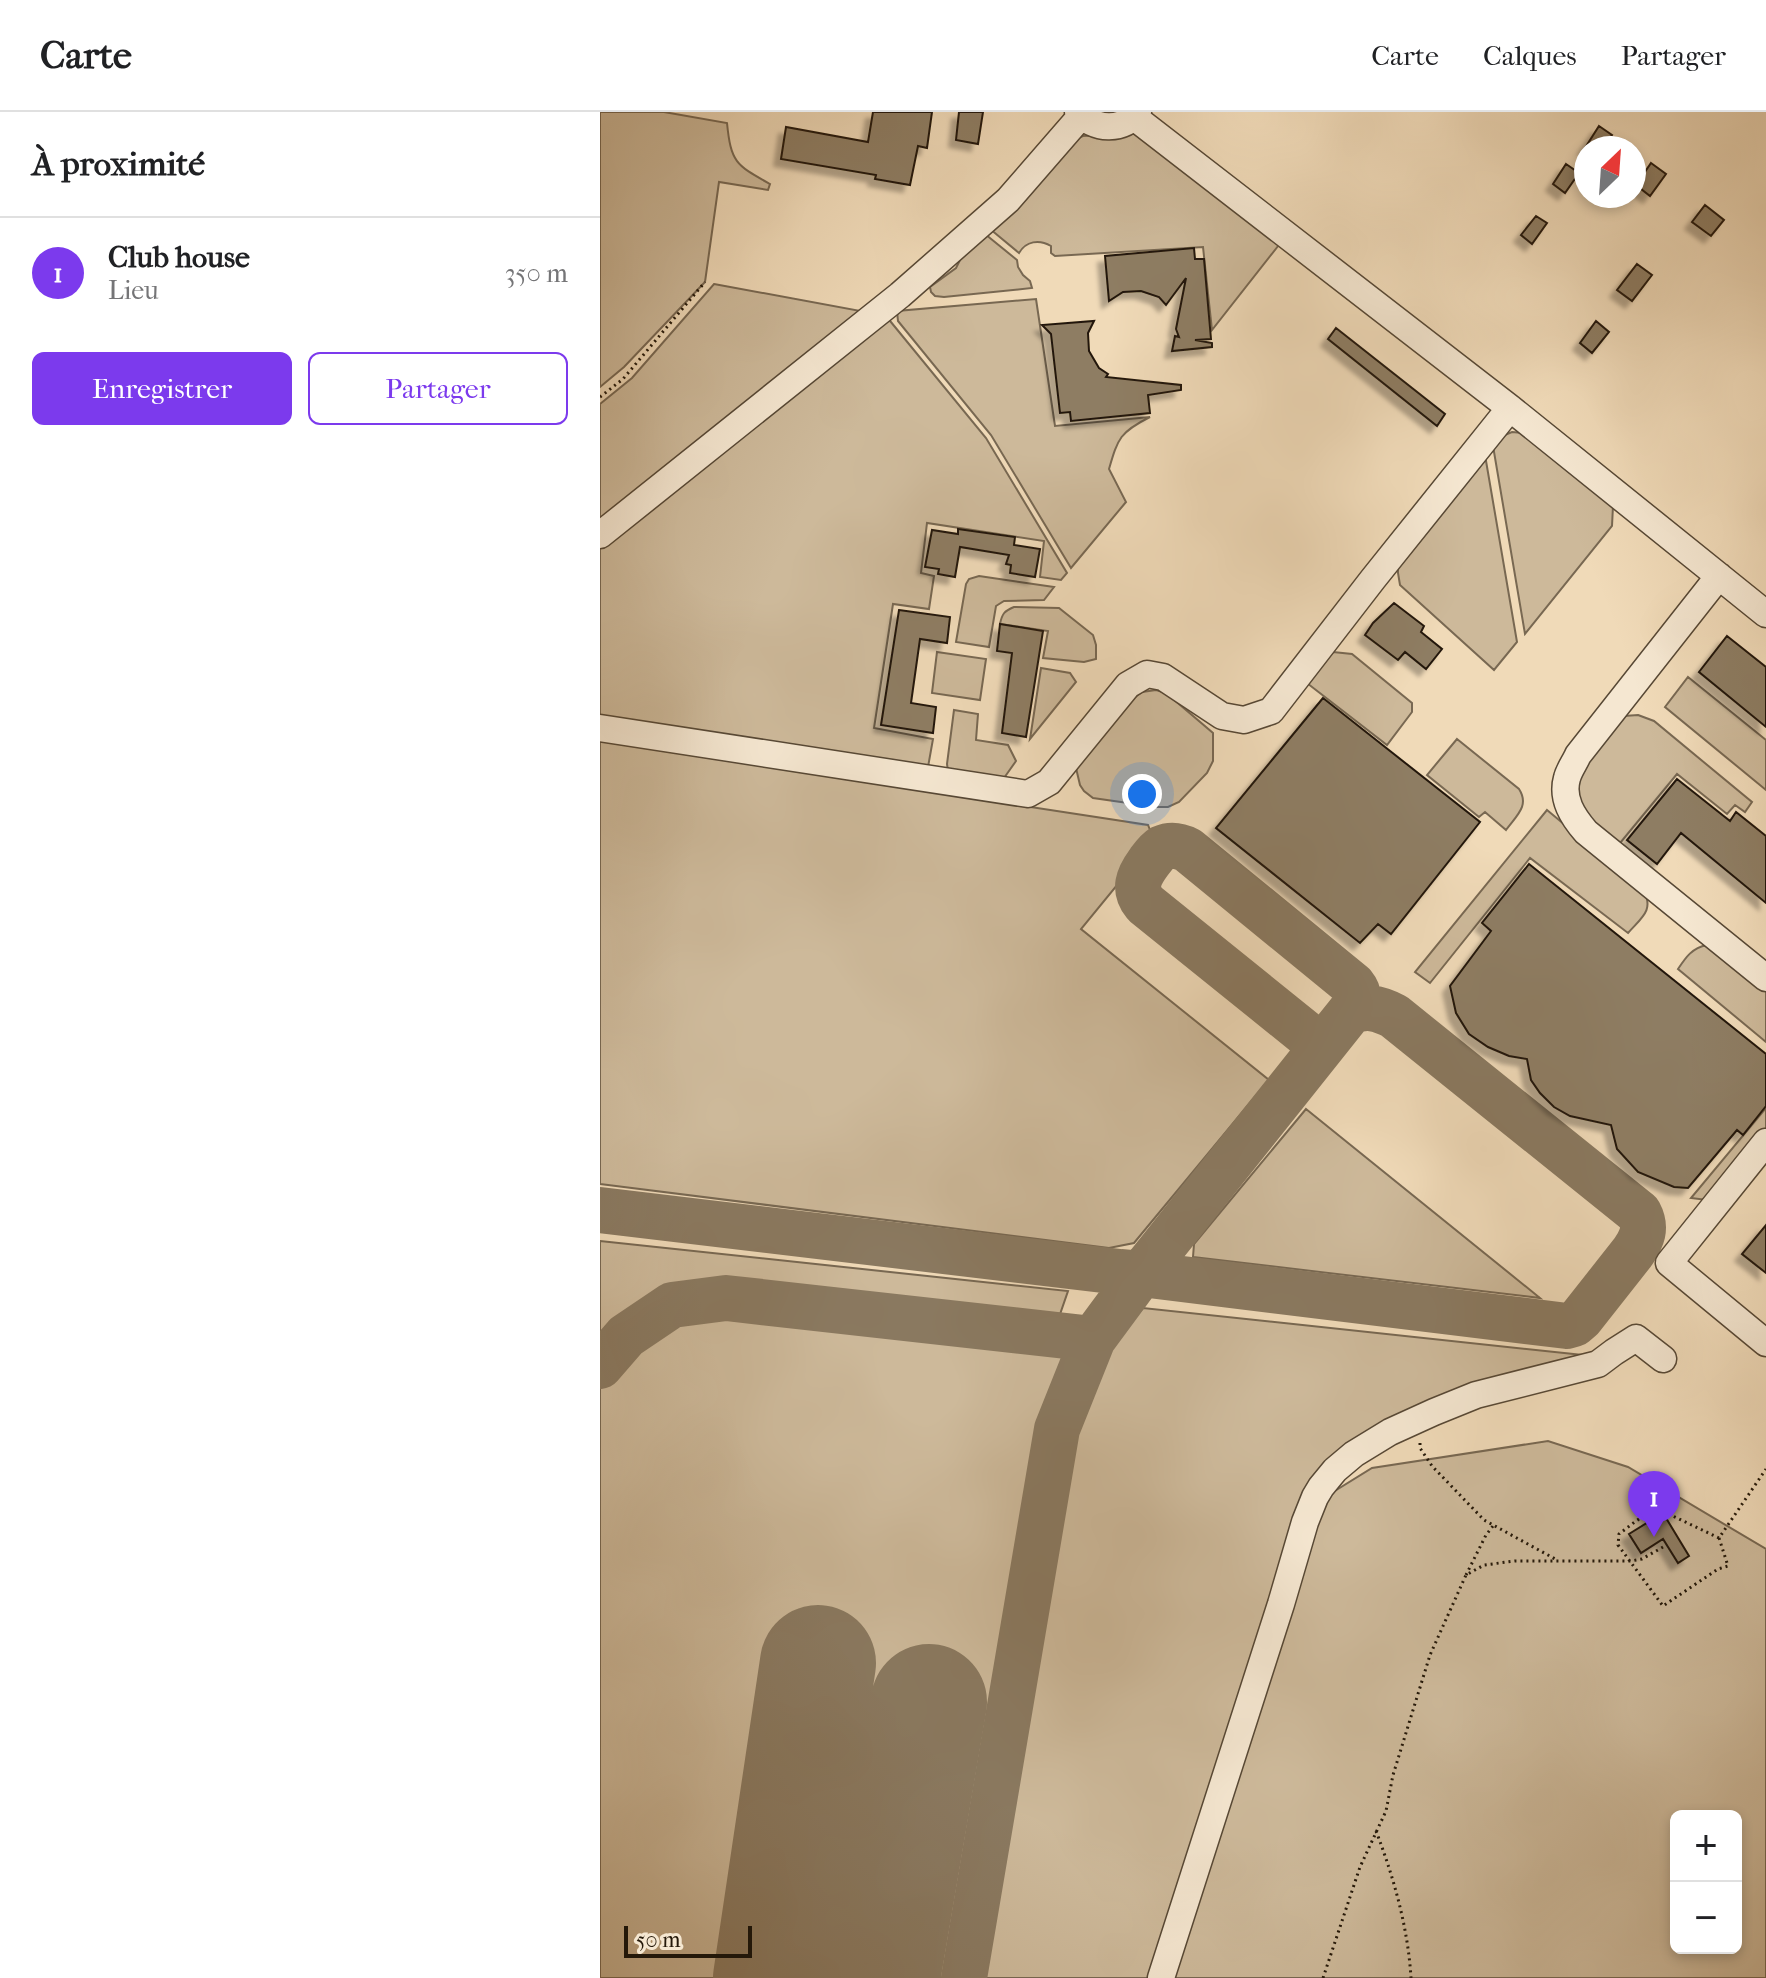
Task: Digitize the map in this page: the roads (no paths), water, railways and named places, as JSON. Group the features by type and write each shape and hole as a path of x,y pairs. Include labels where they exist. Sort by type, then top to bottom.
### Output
{"street":[{"path":"600,535 900,295 1008,200 1080,114 1090,123 1113,127 1136,115 1510,408 1766,614"},
{"path":"600,728 1028,794 1049,782 1128,685 1147,674 1163,677 1222,716 1244,720 1271,711 1510,408"},
{"path":"1719,576 1578,755 1567,779 1566,800 1586,832 1766,978"},
{"path":"1766,1142 1669,1263 1766,1343"},
{"path":"1161,1978 1305,1522 1315,1497 1335,1470 1390,1432 1434,1412 1476,1395 1598,1364 1636,1338 1663,1359"}],"place":[{"name":"Club house","path":"1654,1537"}]}
